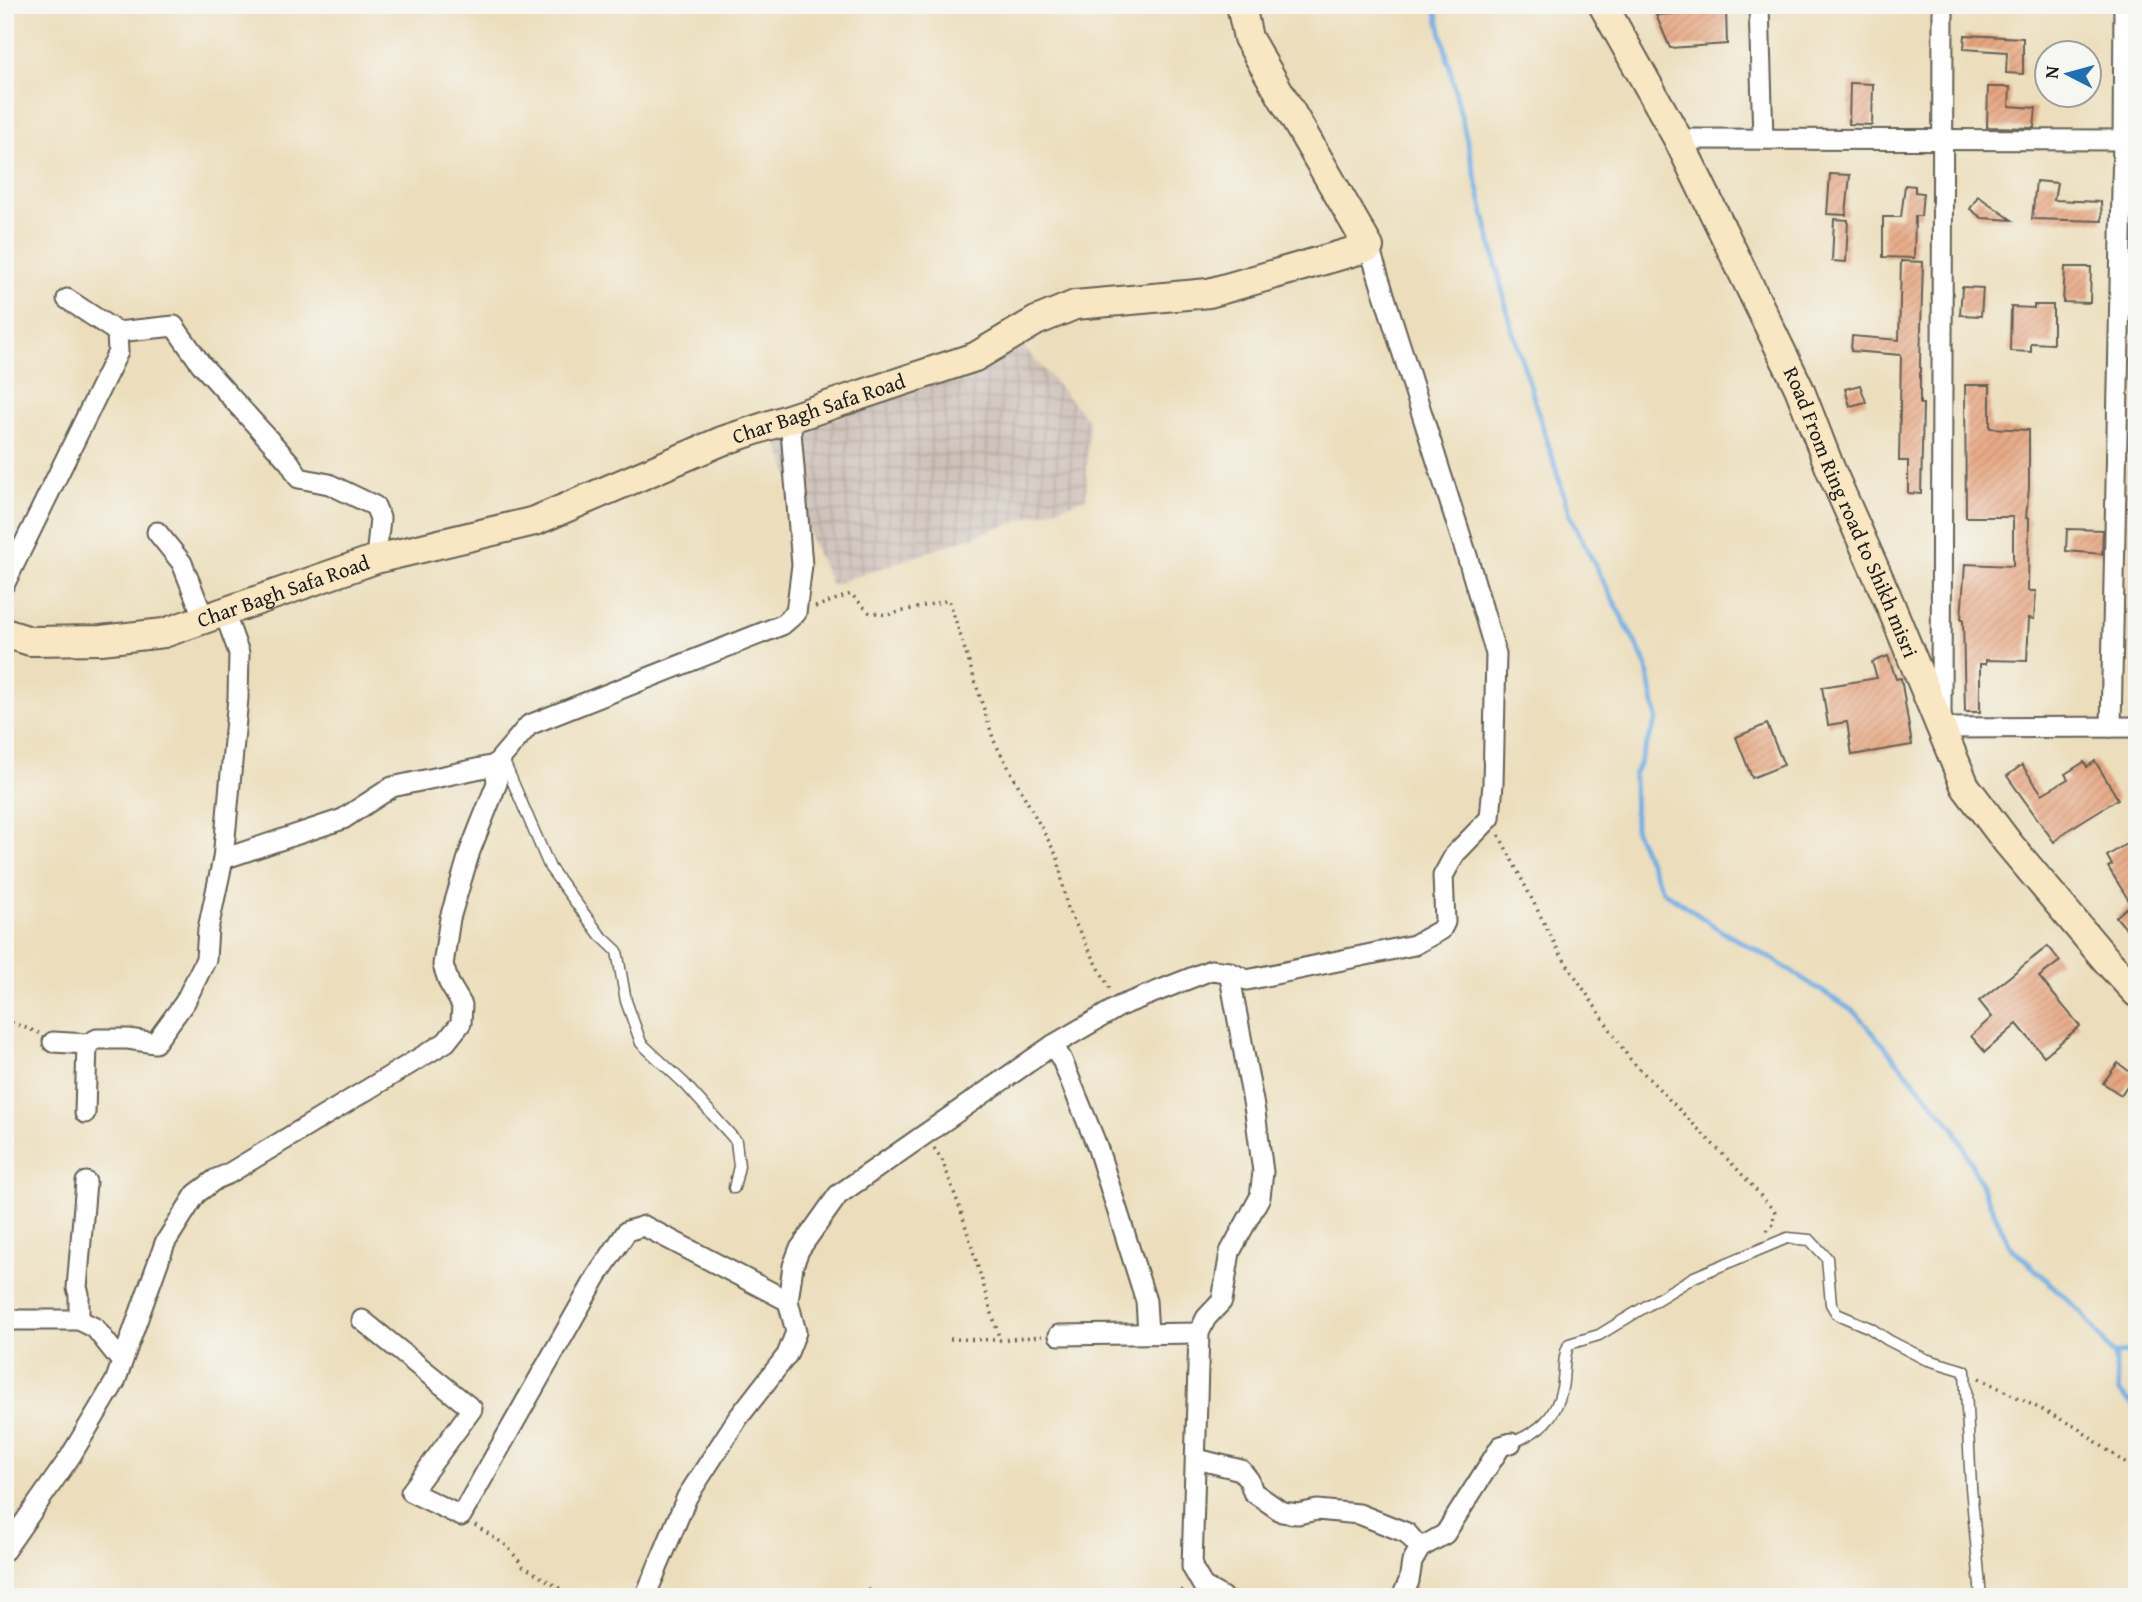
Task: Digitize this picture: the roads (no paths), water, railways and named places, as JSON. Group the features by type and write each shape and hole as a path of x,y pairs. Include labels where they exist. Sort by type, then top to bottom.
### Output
{"street":[{"path":"645,1597 687,1496 738,1418 787,1354 796,1332 788,1301 793,1266 799,1250 838,1195 1053,1045 1120,1006 1210,971 1229,972 1247,980 1414,945 1441,930 1445,922 1443,876 1455,854 1490,818 1496,654 1468,559 1368,247 1248,38 1241,5"},
{"name":"Road From Ring road to Shikh misri","path":"1603,5 1678,139 1799,388 1830,468 1965,786 2016,853 2137,993"},
{"path":"1759,5 1763,139"},
{"path":"1943,5 1941,728 2137,727"},
{"path":"2111,727 2130,140 2124,5"},
{"path":"1678,139 2130,140"},
{"name":"Char Bagh Safa Road","path":"5,633 30,640 101,640 164,633 376,559 534,521 722,441 975,357 1036,321 1075,305 1209,293 1368,247"},
{"path":"67,299 117,332 174,326 201,364 290,463 299,478 329,484 375,506 380,518 376,559"},
{"path":"5,583 118,352 117,332"},
{"path":"5,1550 70,1457 115,1382 165,1243 196,1194 216,1179 446,1042 461,1023 463,1004 449,983 443,965 450,918 470,851 497,783 499,761 529,725 782,625 796,613 802,565 790,419"},
{"path":"53,1042 87,1044 97,1039 128,1039 155,1043 185,1003 206,959 208,929 223,859 238,698 239,653 182,564 157,532"},
{"path":"223,859 343,819 392,787 499,761"},
{"path":"1222,1597 1203,1586 1192,1567 1199,1333 1206,1318 1222,1301 1230,1252 1260,1197 1263,1172 1255,1112 1229,972"},
{"path":"85,1113 87,1044"},
{"path":"1053,1045 1062,1060 1097,1146 1146,1301 1148,1333"},
{"path":"79,1320 77,1288 86,1182"},
{"path":"362,1320 472,1409 411,1492 461,1516 597,1276 627,1231 644,1226 788,1301"},
{"path":"5,1320 79,1320 95,1328 122,1362"},
{"path":"1059,1335 1199,1333"},
{"path":"1402,1597 1409,1581 1412,1562 1420,1548 1445,1534 1501,1446 1511,1443"},
{"path":"1197,1460 1241,1470 1249,1480 1253,1492 1282,1512 1298,1514 1317,1510 1359,1514 1407,1533 1420,1548"}],"lane":[{"path":"499,761 550,868 600,935 617,951 625,1002 641,1043 685,1084 736,1140 738,1166 734,1188"},
{"path":"1511,1443 1533,1434 1555,1411 1562,1389 1565,1352 1569,1344 1599,1335 1694,1277 1787,1238 1810,1240 1827,1258 1831,1304 1837,1314 1870,1328 1925,1359 1965,1371 1971,1487 1981,1597"}],"waterway":[{"path":"1435,5 1508,315 1571,518 1646,664 1657,719 1634,776 1635,831 1662,890 1723,932 1772,959 1856,1013 1955,1129 2010,1246 2081,1312 2114,1355 2119,1392 2137,1409"},
{"path":"2114,1355 2137,1349"}]}
